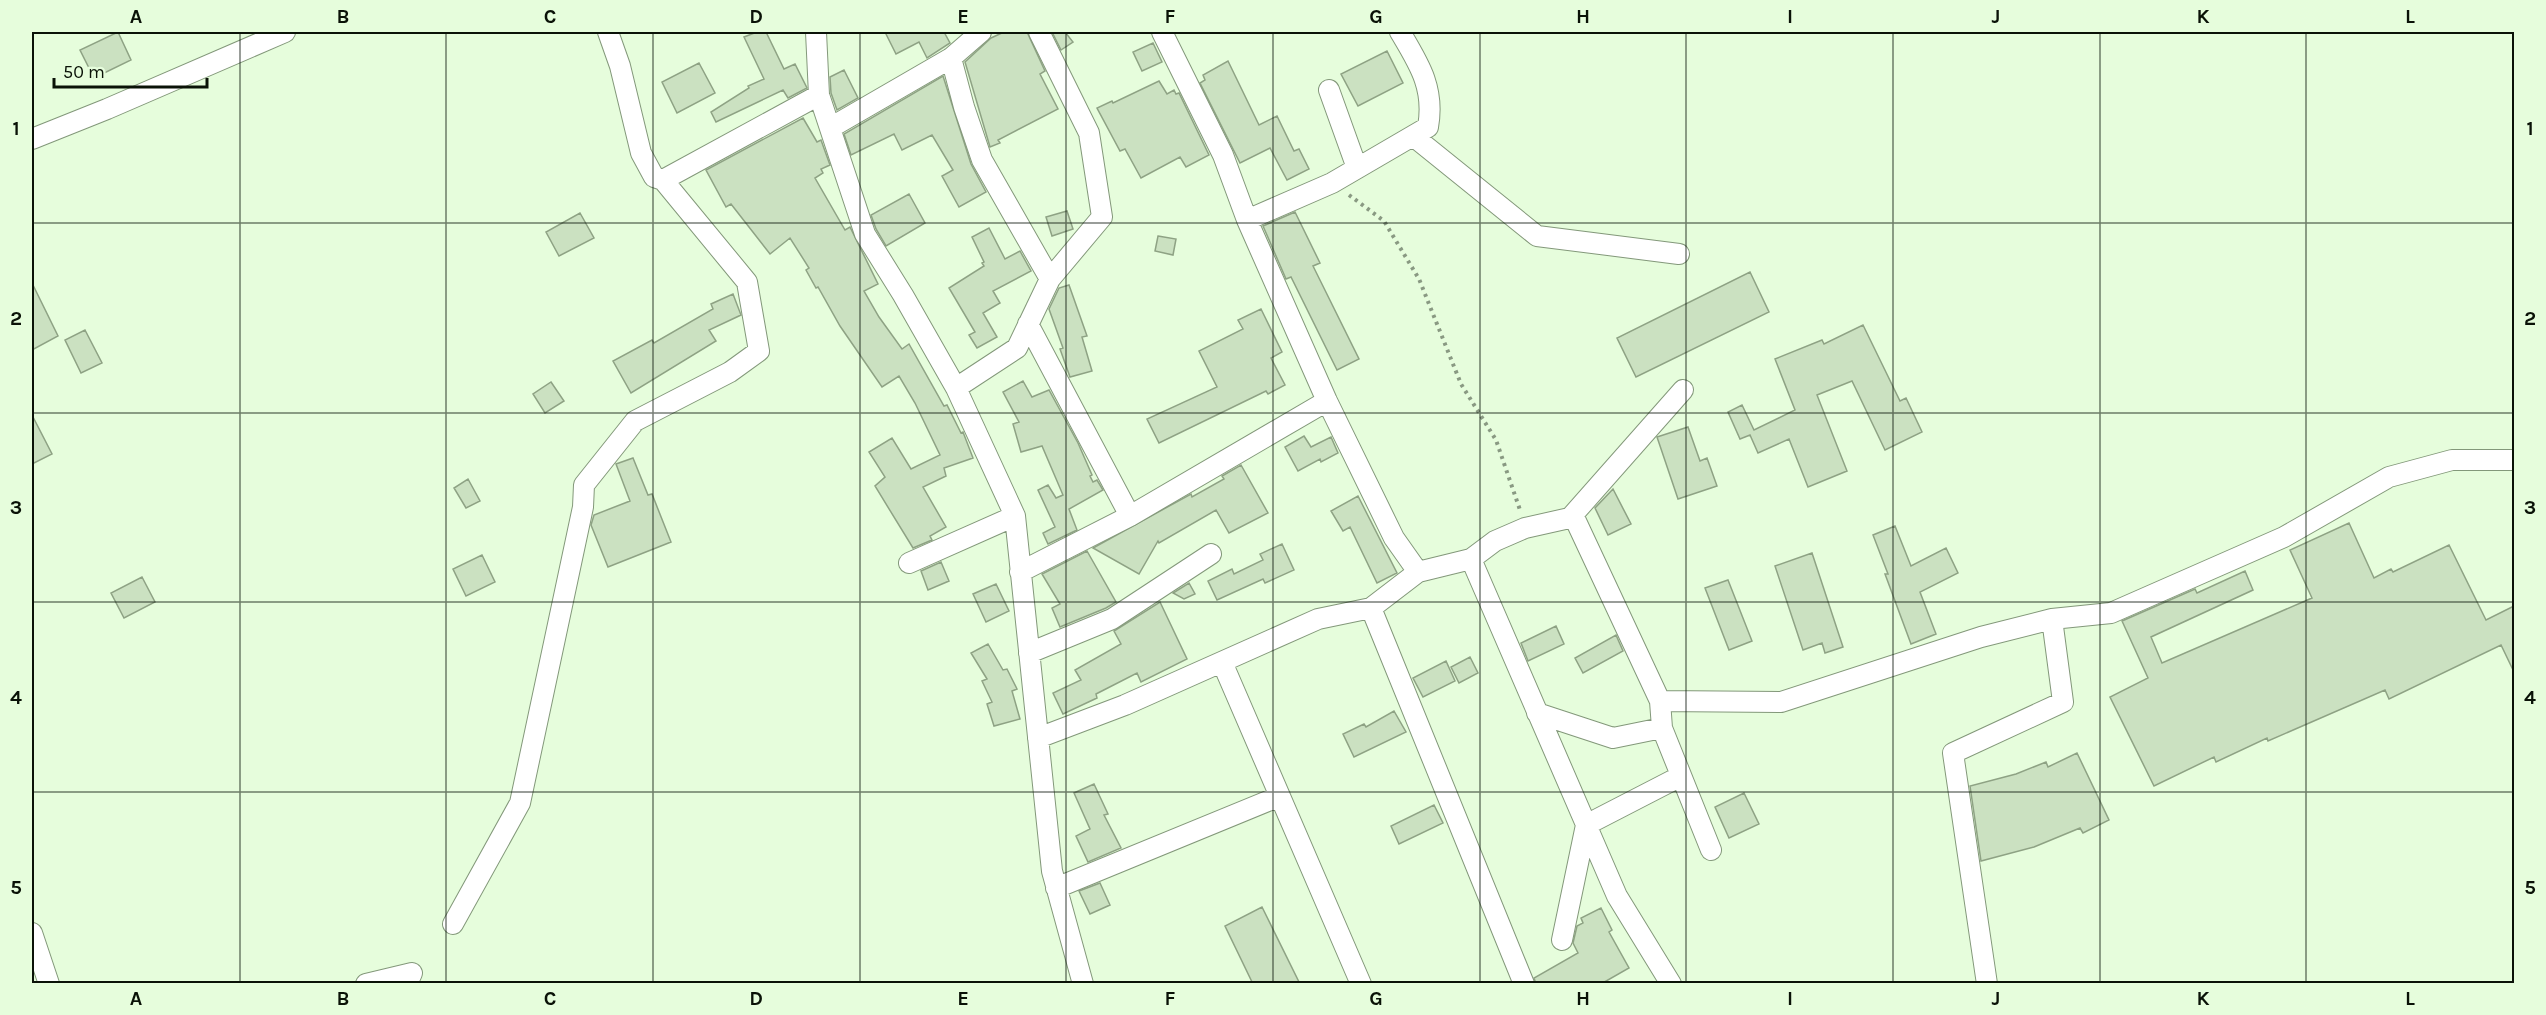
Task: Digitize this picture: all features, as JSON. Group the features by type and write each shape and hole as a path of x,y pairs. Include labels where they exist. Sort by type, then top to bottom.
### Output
{"street":[{"path":"32,139 107,110 285,32"},
{"path":"453,924 520,803 583,507 584,485 634,421 730,372 759,351 747,282 663,180 654,177 641,153 620,66 608,32"},
{"path":"816,32 819,95 865,234 903,294 956,388 1015,516 1052,871 1083,984"},
{"path":"830,128 951,58 981,32"},
{"path":"956,388 1017,348 1050,279 1102,217 1089,133 1039,32"},
{"path":"1162,32 1223,155 1247,220 1328,401 1394,538 1419,572"},
{"path":"1247,220 1332,183 1428,127 1431,109 1425,74 1400,32"},
{"path":"951,58 964,108 982,159 1050,279"},
{"path":"1329,90 1357,168"},
{"path":"663,180 819,95"},
{"path":"1413,136 1537,236 1679,254"},
{"path":"1028,324 1130,516"},
{"path":"1570,518 1683,390"},
{"path":"1020,572 1130,516 1328,401"},
{"path":"1660,701 1782,702 1981,637 2052,619 2111,612 2284,537 2389,477 2452,460 2514,460"},
{"path":"909,563 1015,516"},
{"path":"1038,738 1125,705 1318,619 1371,608 1419,572 1471,560 1495,542 1526,528 1574,518 1660,701 1662,728 1711,850"},
{"path":"1029,653 1112,619 1211,554"},
{"path":"1471,560 1617,896 1671,984"},
{"path":"1371,608 1524,984"},
{"path":"1987,984 1953,753 2063,702 2052,619"},
{"path":"1222,662 1362,984"},
{"path":"1537,713 1613,738 1662,728"},
{"path":"1586,825 1682,776"},
{"path":"1056,888 1280,796"},
{"path":"1562,940 1586,825"},
{"path":"32,933 50,984"},
{"path":"366,984 412,973 407,984"}],"path":[{"path":"1332,183 1384,221 1419,279 1461,384 1496,440 1526,528"}],"building":[{"path":"118,32 131,60 94,78 80,50"},
{"path":"757,32 766,32 784,69 795,64 807,88 788,98 783,90 716,122 711,112 749,88 748,86 764,79 744,37"},
{"path":"885,32 944,32 950,43 927,58 919,42 896,54"},
{"path":"1004,32 1027,32 1045,71 1040,74 1058,109 998,140 1000,143 990,147 965,62 991,38"},
{"path":"1052,32 1065,32 1073,42 1061,50"},
{"path":"1153,43 1162,62 1142,71 1133,52"},
{"path":"1387,51 1403,83 1358,106 1341,74"},
{"path":"1228,61 1259,125 1277,116 1294,151 1299,149 1309,169 1287,180 1270,148 1240,163 1200,83 1205,80 1203,75"},
{"path":"699,63 715,93 677,113 662,82"},
{"path":"844,70 858,98 837,110 831,93 830,77"},
{"path":"943,76 971,164 986,192 959,207 942,176 953,170 932,135 902,150 894,134 851,155 844,134"},
{"path":"1159,81 1167,94 1174,90 1176,94 1179,93 1209,155 1186,167 1180,157 1141,178 1125,149 1120,151 1097,108 1112,101 1113,103"},
{"path":"803,118 817,142 821,140 830,165 821,169 823,173 815,178 845,230 850,227 878,284 864,291 902,349 909,344 944,406 947,405 961,433 963,432 973,458 944,468 946,476 923,487 946,527 930,536 932,540 913,548 875,486 885,477 869,452 892,438 911,469 940,455 915,403 899,376 882,387 840,326 818,287 816,288 806,270 809,268 790,238 770,254 731,204 726,207 706,170"},
{"path":"909,194 925,223 886,246 871,215"},
{"path":"1067,211 1073,229 1052,236 1046,217"},
{"path":"1295,212 1320,263 1313,266 1359,359 1337,370 1291,277 1286,279 1263,226"},
{"path":"580,213 594,238 559,256 546,232"},
{"path":"989,228 1005,259 1020,251 1031,271 993,291 1000,303 983,313 997,337 977,348 969,335 975,332 949,288 984,266 972,237"},
{"path":"1158,236 1176,239 1173,255 1155,251"},
{"path":"1750,272 1769,312 1636,377 1617,338"},
{"path":"32,283 58,336 32,350"},
{"path":"1069,285 1087,336 1082,337 1092,371 1070,377 1060,349 1063,348 1049,309 1059,288"},
{"path":"733,294 741,315 709,330 716,341 631,393 613,361 652,340 654,343 713,309 711,304"},
{"path":"1261,309 1282,352 1271,358 1285,385 1268,394 1266,391 1159,443 1147,419 1217,387 1199,351 1243,329 1238,320"},
{"path":"1863,325 1900,401 1906,398 1922,432 1885,450 1852,381 1817,395 1847,471 1808,487 1789,439 1758,453 1750,435 1740,439 1728,412 1742,405 1754,430 1795,410 1775,359 1822,340 1824,344"},
{"path":"85,330 102,363 81,373 65,340"},
{"path":"1023,381 1032,397 1049,390 1078,443 1093,482 1097,480 1103,490 1069,509 1077,530 1048,544 1043,533 1055,527 1038,490 1048,485 1056,498 1063,495 1042,446 1021,452 1013,424 1019,422 1003,392"},
{"path":"551,382 564,401 545,413 533,394"},
{"path":"32,415 52,454 32,464"},
{"path":"1688,427 1700,461 1707,458 1717,486 1678,499 1657,437"},
{"path":"1304,436 1311,447 1331,437 1338,453 1321,462 1320,459 1298,471 1285,447"},
{"path":"633,458 648,495 652,494 671,542 608,567 591,525 594,515 630,501 616,464"},
{"path":"1241,465 1268,513 1229,533 1216,510 1159,543 1158,541 1139,574 1093,548 1191,494 1192,497 1224,479 1222,476"},
{"path":"468,479 480,501 466,508 454,488"},
{"path":"1613,489 1631,524 1608,535 1595,508"},
{"path":"1358,496 1397,573 1377,583 1350,527 1343,531 1331,511"},
{"path":"2349,523 2374,578 2391,569 2393,572 2449,545 2486,620 2514,606 2514,672 2501,645 2389,699 2385,690 2268,741 2267,738 2216,762 2214,757 2154,786 2110,697 2148,678 2122,621 2195,589 2197,593 2245,571 2253,590 2151,637 2162,663 2312,598 2290,550"},
{"path":"1895,526 1911,566 1946,548 1958,573 1920,592 1936,634 1911,644 1873,535"},
{"path":"1282,544 1294,570 1265,583 1263,579 1217,600 1208,581 1232,569 1234,574 1263,560 1260,554"},
{"path":"1087,551 1116,602 1060,627 1052,608 1060,604 1042,574"},
{"path":"1812,553 1843,647 1825,653 1822,643 1803,650 1775,566"},
{"path":"482,555 495,582 466,596 453,569"},
{"path":"941,562 949,581 928,590 921,571"},
{"path":"142,577 155,602 124,618 111,593"},
{"path":"1728,580 1752,641 1729,650 1705,588"},
{"path":"1189,583 1195,594 1184,599 1173,593"},
{"path":"996,584 1009,611 986,622 973,594"},
{"path":"1160,602 1187,659 1141,682 1137,673 1096,694 1097,698 1063,714 1053,693 1081,680 1075,670 1121,644 1114,631"},
{"path":"1556,626 1564,644 1528,661 1521,643"},
{"path":"1616,635 1623,651 1583,673 1575,658"},
{"path":"988,644 1003,670 1007,669 1017,689 1012,691 1020,719 994,726 987,704 992,702 982,681 987,679 971,653"},
{"path":"1470,657 1478,673 1459,683 1451,667"},
{"path":"1446,661 1455,681 1423,697 1413,678"},
{"path":"1394,711 1406,732 1354,757 1343,734 1364,724 1366,727"},
{"path":"2077,753 2109,820 2083,833 2080,828 2034,847 1981,861 1970,786 2016,774 2046,762 2048,767"},
{"path":"1094,784 1108,814 1104,815 1121,848 1088,862 1076,836 1090,829 1074,793"},
{"path":"1744,793 1759,824 1729,838 1715,807"},
{"path":"1434,805 1443,823 1399,844 1391,826"},
{"path":"1100,883 1110,905 1090,914 1079,891"},
{"path":"1262,907 1300,984 1253,984 1225,926"},
{"path":"1601,908 1612,930 1609,932 1629,968 1601,984 1536,984 1534,978 1578,953 1573,943 1577,926 1583,923 1581,918"}]}
